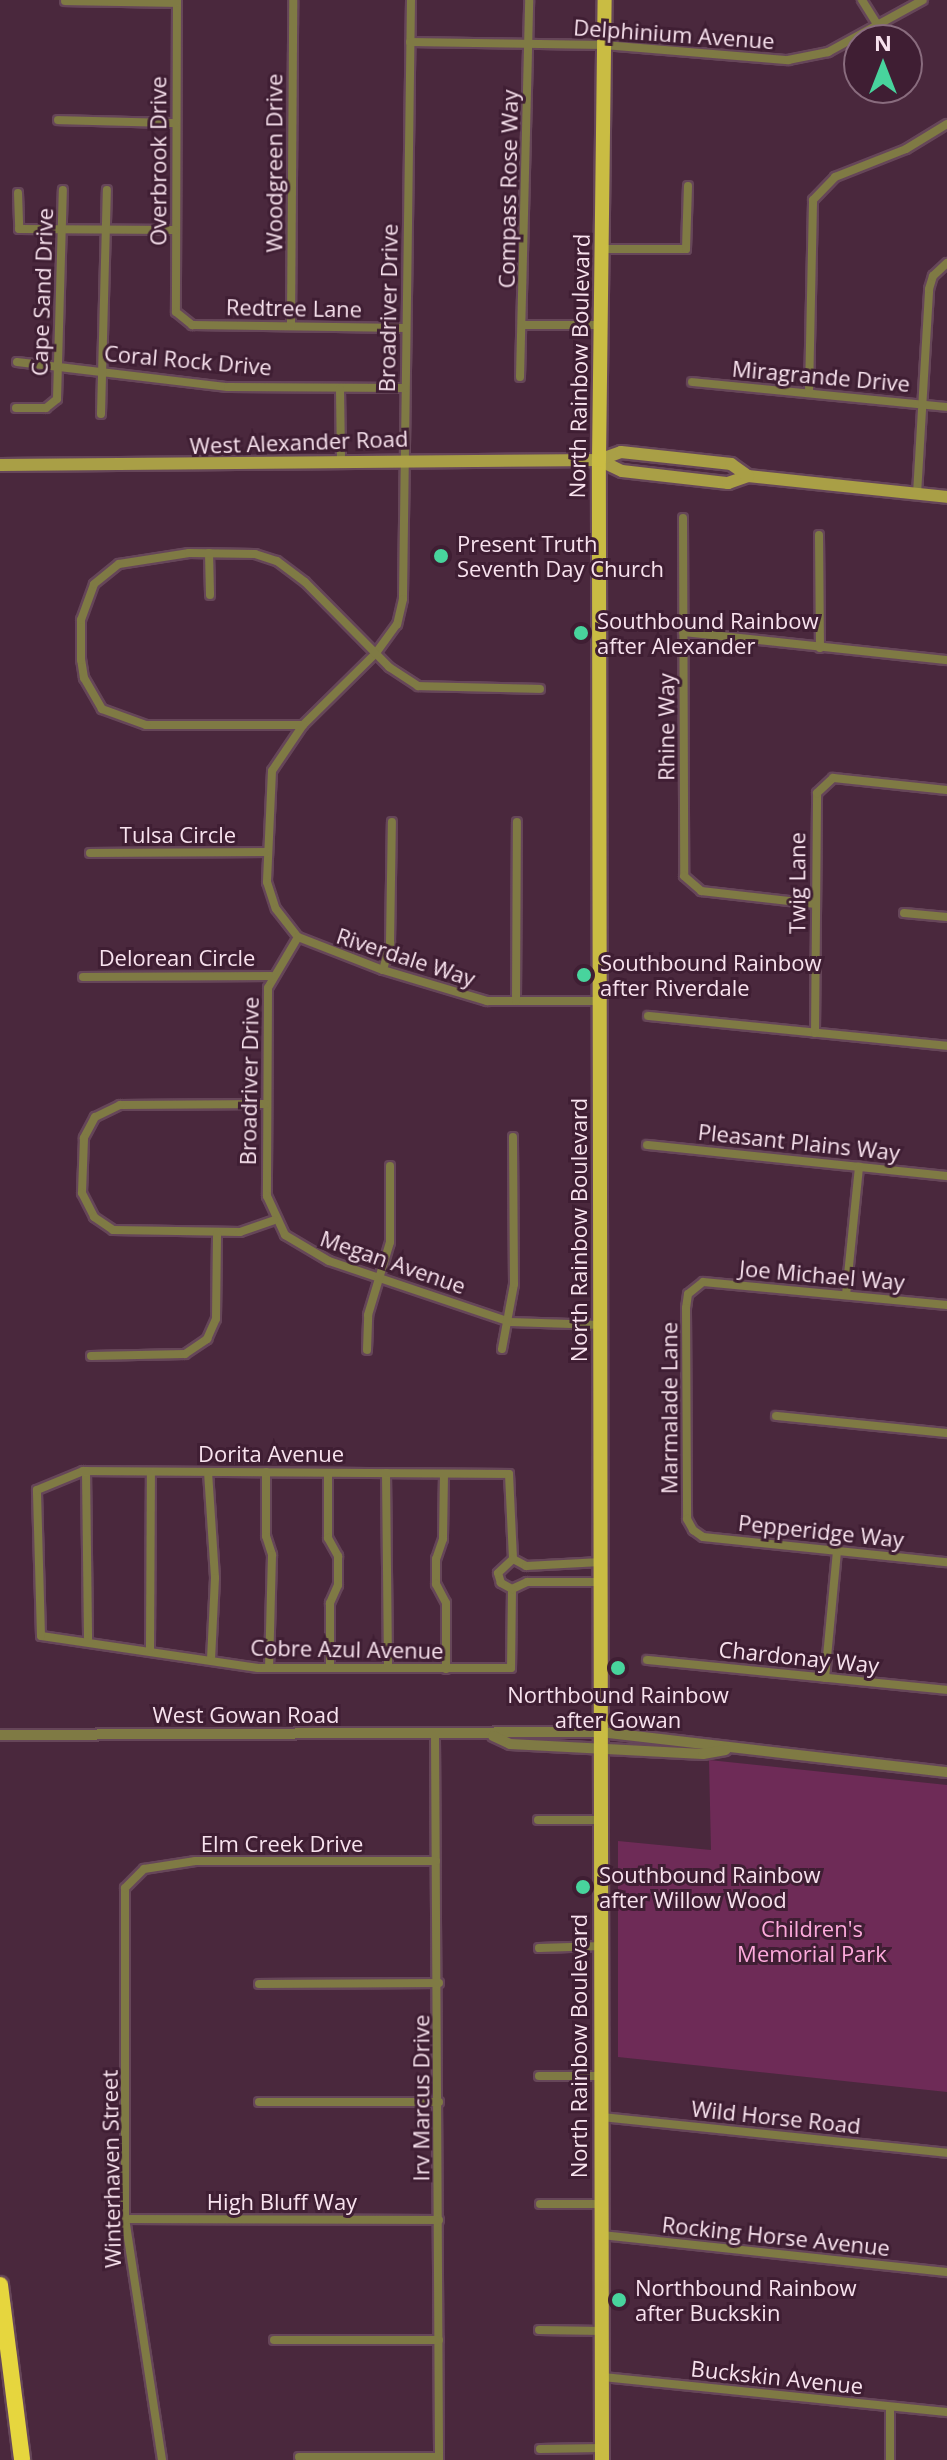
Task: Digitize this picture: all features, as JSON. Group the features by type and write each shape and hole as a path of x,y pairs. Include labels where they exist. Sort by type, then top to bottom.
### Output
{"highway":[{"path":"0,2285 22,2460"}],"main road":[{"name":"North Rainbow Boulevard","path":"602,2454 599,460 605,0"},
{"name":"West Alexander Road","path":"0,465 341,458 599,460 621,452 731,464 748,476"},
{"name":"West Alexander Road","path":"599,460 622,471 728,483 748,476 947,497"}],"street":[{"name":"Woodgreen Drive","path":"291,326 293,0"},
{"name":"Broadriver Drive","path":"274,1220 267,1196 266,1104 271,976 298,937 276,909 267,882 272,771 303,725 376,653 397,624 403,599 411,0"},
{"name":"Compass Rose Way","path":"520,377 524,325 529,0"},
{"path":"862,0 877,24"},
{"name":"Delphinium Avenue","path":"877,24 923,0"},
{"path":"65,1 177,1"},
{"name":"Overbrook Drive","path":"177,1 175,306 182,320"},
{"name":"Delphinium Avenue","path":"410,42 604,45 788,60 828,52 843,43"},
{"path":"58,120 176,123"},
{"path":"809,393 813,200 820,187 906,149 947,124"},
{"path":"603,249 686,249 688,186"},
{"name":"Cape Sand Drive","path":"16,408 53,405 58,364 63,190"},
{"path":"101,414 107,190"},
{"path":"18,193 19,229 175,230"},
{"path":"917,494 933,276 947,263"},
{"name":"Redtree Lane","path":"182,320 192,325 406,328"},
{"path":"524,325 602,325"},
{"name":"Coral Rock Drive","path":"17,362 58,364 228,387 405,388"},
{"name":"Miragrande Drive","path":"692,382 947,407"},
{"path":"340,388 341,458"},
{"name":"Rhine Way","path":"683,518 684,876 691,886 815,904"},
{"path":"819,535 820,648"},
{"path":"209,553 210,595"},
{"path":"303,725 146,725 126,721 98,703 81,660 81,620 94,584 119,564 209,553 255,554 277,561 305,582 376,653 418,686 540,689"},
{"path":"683,632 947,660"},
{"name":"Twig Lane","path":"815,1033 815,805 823,783 833,778 947,790"},
{"path":"383,970 390,943 392,822"},
{"path":"516,1001 517,822"},
{"name":"Tulsa Circle","path":"90,853 266,852"},
{"path":"904,913 947,917"},
{"name":"Riverdale Way","path":"298,937 460,996 516,1001 601,1001"},
{"name":"Delorean Circle","path":"83,977 271,976"},
{"path":"648,1016 947,1046"},
{"path":"266,1104 120,1105 95,1117 84,1138 82,1193 94,1217 113,1230 240,1232 274,1220"},
{"path":"502,1349 510,1322 513,1137"},
{"name":"Pleasant Plains Way","path":"647,1145 947,1176"},
{"path":"367,1350 368,1315 390,1242 390,1166"},
{"path":"846,1295 859,1167"},
{"name":"Megan Avenue","path":"274,1220 304,1250 510,1322 601,1325"},
{"path":"91,1356 185,1354 207,1339 216,1319 217,1233"},
{"name":"Joe Michael Way","path":"694,1286 703,1282 947,1305"},
{"name":"Marmalade Lane","path":"693,1530 687,1519 686,1308 694,1286"},
{"path":"776,1416 947,1433"},
{"path":"86,1471 88,1639"},
{"name":"Dorita Avenue","path":"41,1636 37,1490 86,1471 509,1474 513,1559"},
{"path":"150,1649 151,1472"},
{"path":"208,1472 215,1578 211,1660"},
{"path":"266,1472 266,1536 272,1555 269,1668"},
{"path":"328,1473 328,1538 338,1556 338,1585 330,1603 330,1668"},
{"path":"386,1473 388,1668"},
{"path":"444,1474 443,1539 436,1559 436,1584 446,1603 446,1669"},
{"name":"Pepperidge Way","path":"693,1530 703,1537 947,1562"},
{"path":"825,1678 837,1551"},
{"path":"601,1562 526,1566 513,1559 498,1573 501,1583 512,1589 527,1582 601,1582"},
{"name":"Cobre Azul Avenue","path":"41,1636 88,1639 269,1668 511,1668 512,1589"},
{"name":"Chardonay Way","path":"647,1660 947,1690"},
{"name":"West Gowan Road","path":"0,1735 493,1736 509,1731 707,1742 728,1750 947,1772"},
{"name":"Irv Marcus Drive","path":"435,1736 439,1983 439,2459"},
{"path":"538,1820 600,1820"},
{"name":"Elm Creek Drive","path":"131,1877 144,1869 195,1861 436,1861"},
{"name":"Winterhaven Street","path":"131,1877 125,1888 125,2219 162,2460"},
{"path":"539,1948 602,1946"},
{"path":"259,1984 439,1983"},
{"path":"539,2076 602,2076"},
{"path":"259,2102 439,2102"},
{"name":"Wild Horse Road","path":"601,2117 947,2153"},
{"path":"540,2204 601,2204"},
{"name":"High Bluff Way","path":"125,2219 439,2220"},
{"name":"Rocking Horse Avenue","path":"601,2235 947,2272"},
{"path":"539,2330 602,2331"},
{"path":"274,2340 439,2340"},
{"name":"Buckskin Avenue","path":"602,2377 947,2412"},
{"path":"890,2407 890,2460"},
{"path":"540,2449 602,2454"},
{"path":"299,2457 439,2459"}],"green space":[{"name":"Children's Memorial Park","path":"709,1760 947,1785 947,2092 618,2057 618,1841 711,1850"}],"place":[{"name":"Present Truth Seventh Day Church","path":"441,556"},
{"name":"Southbound Rainbow after Alexander","path":"581,633"},
{"name":"Southbound Rainbow after Riverdale","path":"584,975"},
{"name":"Northbound Rainbow after Gowan","path":"618,1668"},
{"name":"Southbound Rainbow after Willow Wood","path":"583,1887"},
{"name":"Northbound Rainbow after Buckskin","path":"619,2300"}]}
